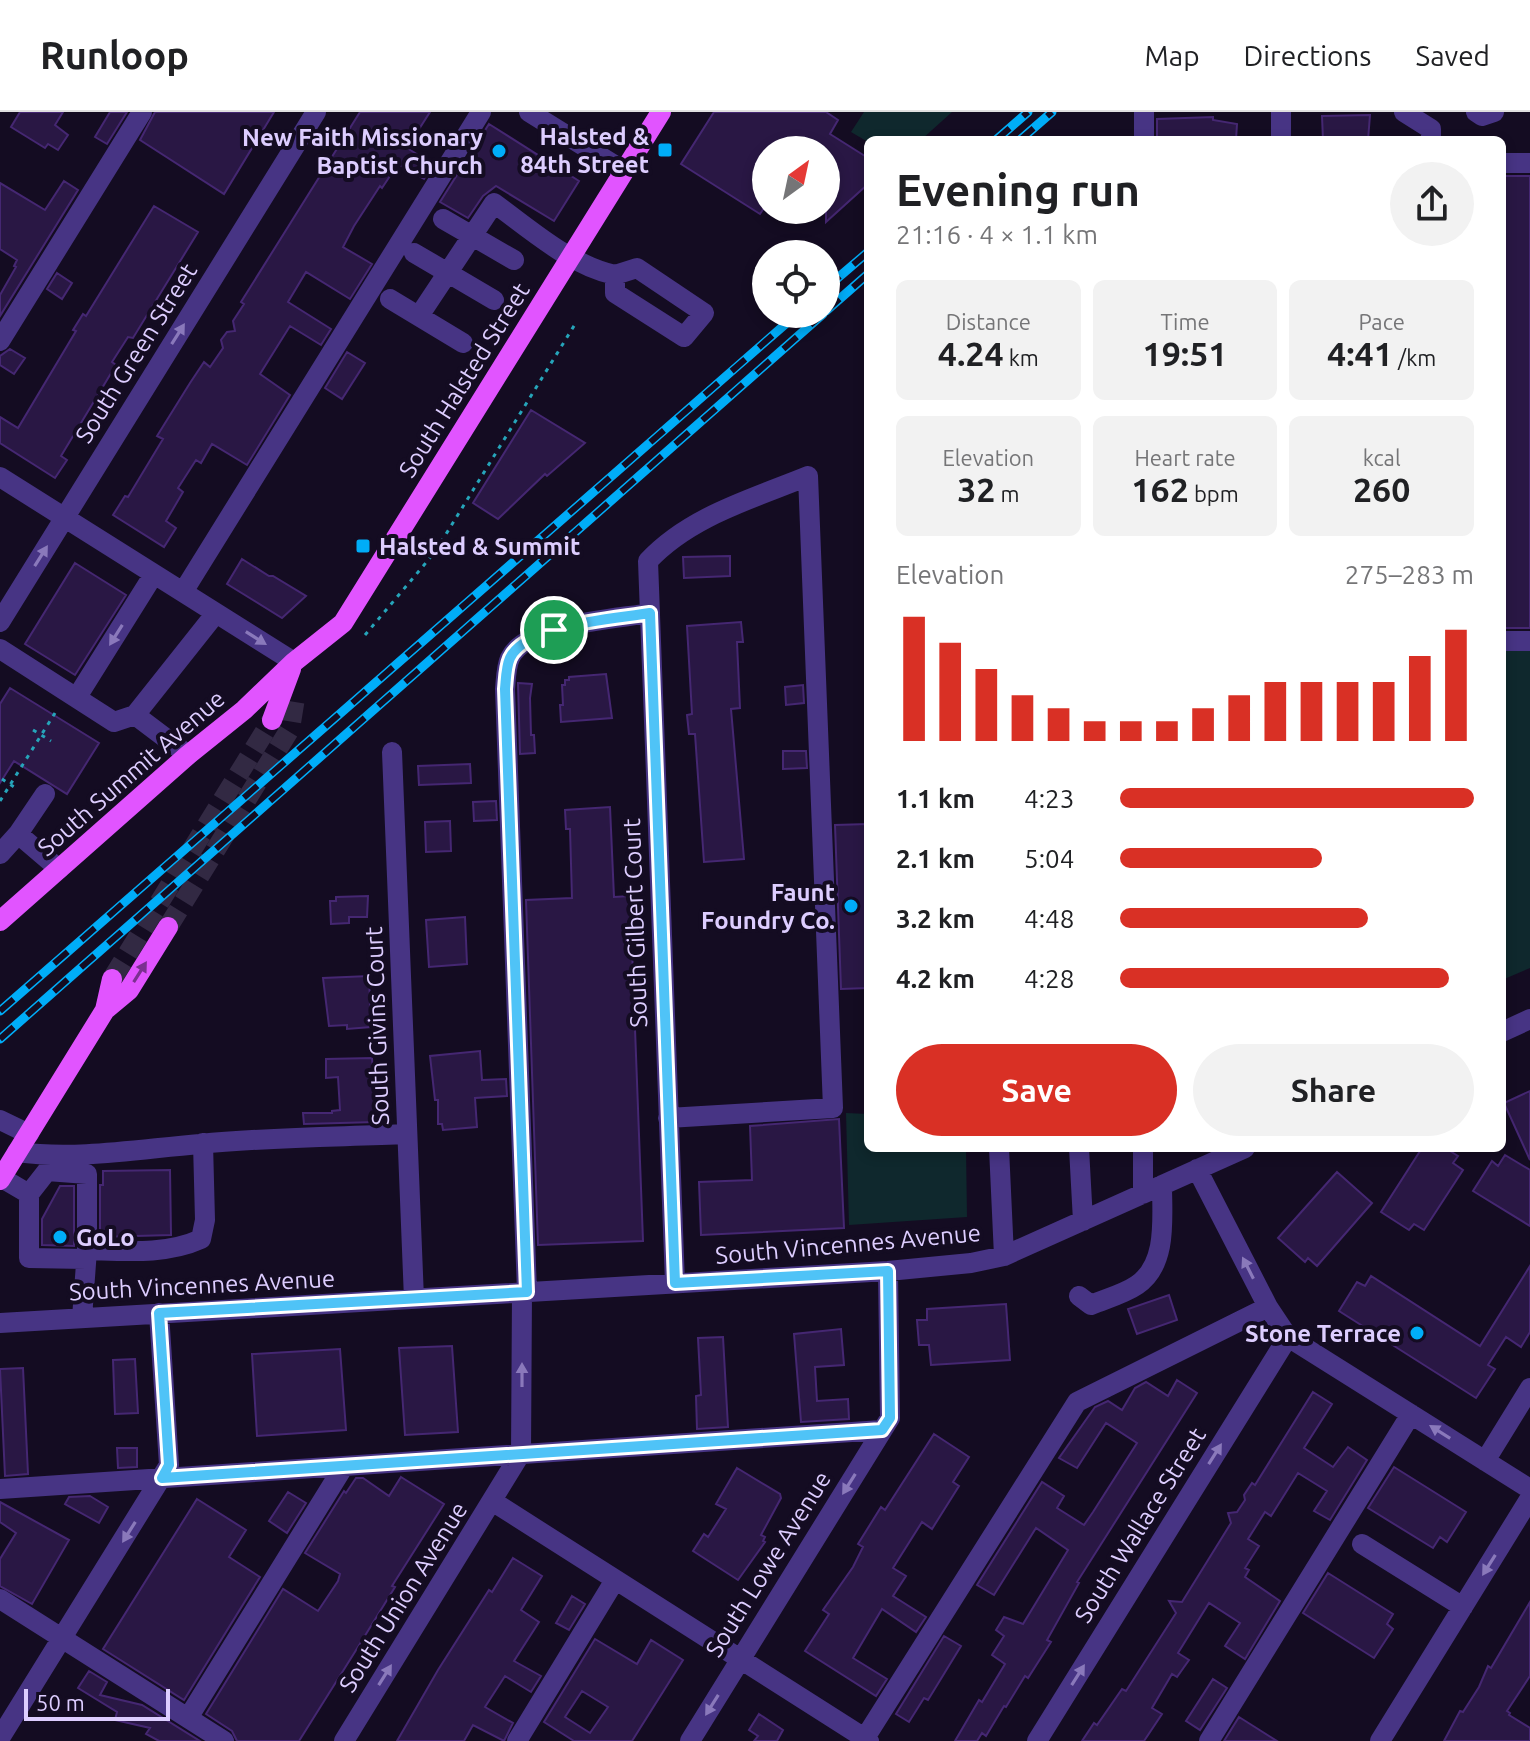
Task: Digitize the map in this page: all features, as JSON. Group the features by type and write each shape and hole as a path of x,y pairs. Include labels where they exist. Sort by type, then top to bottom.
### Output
{"main road":[{"name":"South Halsted Street","path":"294,662 343,623 661,112"},
{"path":"294,662 295,698"},
{"path":"272,720 294,662"},
{"name":"South Summit Avenue","path":"0,921 188,755 244,710 294,662"},
{"path":"1,1179 105,1010 129,990 168,927"},
{"path":"105,1010 112,979"}],"street":[{"path":"0,341 142,112"},
{"name":"South Green Street","path":"0,622 316,112"},
{"path":"183,592 481,112"},
{"path":"529,112 624,171"},
{"path":"1144,112 1144,136"},
{"path":"1281,112 1281,136"},
{"path":"1404,112 1431,129 1431,136"},
{"path":"1476,112 1482,116 1494,112"},
{"path":"1506,163 1530,163"},
{"path":"419,316 494,203 592,270 615,275"},
{"path":"443,219 514,260"},
{"path":"414,253 494,300"},
{"path":"390,299 463,343"},
{"name":"South Gilbert Court","path":"668,1118 833,1108 808,476 689,526 665,543 648,561 668,1118 675,1283"},
{"path":"0,477 294,662"},
{"path":"77,697 154,574"},
{"path":"0,649 114,722 135,715 216,613"},
{"path":"521,1453 525,1292 505,689 507,670 510,657 535,637 554,630 650,613"},
{"path":"1506,641 1530,641"},
{"path":"135,715 188,755"},
{"name":"South Givins Court","path":"392,752 414,1299"},
{"path":"0,854 45,794"},
{"path":"18,834 59,869"},
{"path":"1506,1030 1530,1019"},
{"path":"0,1120 29,1134"},
{"path":"17,1152 45,1155 117,1153 203,1143 407,1134"},
{"path":"82,1318 87,1255 87,1174 47,1171 29,1194 29,1258 87,1255 182,1247 201,1239 205,1220 203,1143"},
{"path":"999,1152 1004,1256"},
{"path":"1079,1152 1083,1221"},
{"path":"1143,1152 1143,1194"},
{"name":"South Vincennes Avenue","path":"0,1323 888,1271 971,1263 1004,1256 1236,1152"},
{"path":"1197,1169 1268,1307 1288,1337 1530,1489"},
{"path":"1,1179 29,1194"},
{"path":"1079,1296 1091,1305 1137,1285 1151,1272 1162,1232 1162,1185"},
{"name":"South Lowe Avenue","path":"690,1741 890,1418 888,1271"},
{"path":"492,1501 865,1740 1077,1402 1268,1307"},
{"path":"0,1738 169,1465 159,1313"},
{"name":"South Wallace Street","path":"1037,1741 1288,1337"},
{"path":"1485,1461 1530,1388"},
{"path":"1209,1741 1411,1414"},
{"path":"0,1489 882,1430"},
{"name":"South Union Avenue","path":"344,1741 521,1453"},
{"path":"188,1718 344,1466"},
{"path":"1380,1741 1530,1498"},
{"path":"1362,1544 1463,1607"},
{"path":"517,1741 615,1580"},
{"path":"0,1599 224,1741"}],"path":[{"path":"365,635 435,552 577,321"},
{"path":"0,801 55,713"},
{"path":"33,730 51,741"},
{"path":"2,779 17,789"}],"green space":[{"path":"864,112 952,112 925,136 864,136 864,140 851,132"},
{"path":"1506,645 1530,645 1530,968 1506,978"},
{"path":"846,1113 864,1114 864,1152 966,1152 967,1217 849,1225"}],"building":[{"path":"20,112 63,112 55,125 68,135 58,150 48,144 45,148 11,127"},
{"path":"110,112 127,112 107,144 95,137"},
{"path":"155,112 274,112 224,194 140,140"},
{"path":"360,112 430,112 407,148 433,164 424,179 398,164 354,226 343,247 372,264 350,299 306,272 288,302 331,329 321,345 290,326 260,374 290,395 247,465 212,444 201,463 196,460 178,488 183,492 166,521 176,528 164,547 113,515 125,496 128,497 163,439 157,436 190,383 204,362 210,367 223,348 221,340 227,332 235,331 233,321 244,304 241,302"},
{"path":"714,112 826,112 838,120 830,134 833,136 752,136 752,209 681,164"},
{"path":"1370,115 1368,136 1323,136 1322,116"},
{"path":"1213,117 1213,120 1237,124 1236,136 1157,136 1157,119"},
{"name":"New Faith Missionary Baptist Church","path":"489,124 579,181 554,221 496,186 483,196 468,218 440,202"},
{"path":"840,140 864,155 864,188 840,209"},
{"path":"1506,176 1530,176 1530,628 1506,628"},
{"path":"64,181 78,190 0,316 0,295 17,260 0,249 0,183 45,210"},
{"path":"154,206 198,232 133,338 128,337 112,362 116,365 61,456 67,460 55,478 0,443 0,417 18,428 76,331 73,330 83,314 86,316"},
{"path":"57,273 72,283 62,299 47,289"},
{"path":"10,349 25,358 14,374 0,365 0,356"},
{"path":"347,352 365,363 342,399 325,388"},
{"path":"531,410 585,443 547,476 545,474 498,519 473,503"},
{"path":"730,556 730,576 684,578 683,557"},
{"path":"242,559 306,596 282,618 227,584"},
{"path":"75,563 126,595 75,675 25,644"},
{"path":"741,622 743,642 737,642 740,708 731,709 744,859 704,862 695,734 689,734 687,715 692,714 687,626"},
{"path":"606,674 612,718 561,722 560,705 563,705 562,685 565,685 565,680"},
{"path":"518,683 532,684 531,735 534,735 535,753 520,754"},
{"path":"803,685 804,703 786,705 785,687"},
{"path":"10,688 99,743 67,794 14,761 0,783 0,704"},
{"path":"783,751 806,751 807,768 783,769"},
{"path":"470,764 471,783 419,785 418,766"},
{"path":"496,801 497,820 474,821 473,802"},
{"path":"610,807 614,897 630,896 643,1241 538,1245 526,900 572,898 570,829 566,829 565,810"},
{"path":"450,821 451,851 426,852 425,822"},
{"path":"864,824 864,988 841,989 835,825"},
{"path":"368,896 367,917 349,917 349,923 331,924 330,901 336,901 336,897"},
{"path":"465,917 467,964 429,967 426,920"},
{"path":"369,976 371,1027 347,1029 347,1025 329,1026 323,978"},
{"path":"480,1051 482,1080 506,1079 507,1096 475,1098 477,1127 443,1130 442,1124 438,1124 438,1100 435,1100 430,1056"},
{"path":"372,1058 376,1122 304,1124 303,1113 340,1110 338,1077 326,1078 326,1059"},
{"path":"1530,1091 1530,1160 1506,1107 1506,1102"},
{"path":"839,1119 844,1228 701,1235 699,1182 752,1180 750,1126"},
{"path":"1419,1152 1452,1152 1458,1156 1453,1163 1463,1170 1424,1230 1414,1224 1409,1230 1381,1212"},
{"path":"1505,1155 1530,1170 1530,1226 1473,1191 1492,1161 1498,1166"},
{"path":"170,1170 171,1235 100,1237 103,1171"},
{"name":"Stone Terrace","path":"1337,1172 1372,1203 1317,1266 1308,1258 1305,1262 1278,1238"},
{"name":"GoLo","path":"60,1186 74,1186 74,1246 42,1245 42,1219"},
{"name":"Stone Terrace","path":"1530,1266 1530,1332 1521,1347 1506,1337 1488,1365 1495,1369 1476,1398 1339,1311 1357,1282 1365,1286 1371,1276 1480,1346"},
{"path":"1169,1295 1177,1320 1137,1334 1128,1309"},
{"path":"1006,1304 1010,1360 931,1365 929,1345 919,1345 917,1320 927,1320 927,1309"},
{"path":"841,1329 844,1365 815,1367 817,1401 848,1399 849,1419 801,1422 794,1334"},
{"path":"723,1337 728,1427 697,1429 696,1396 701,1395 698,1338"},
{"path":"452,1346 458,1432 405,1435 399,1348"},
{"path":"340,1349 346,1430 257,1436 252,1354"},
{"path":"135,1359 138,1413 115,1414 113,1360"},
{"path":"23,1368 28,1474 5,1476 0,1369"},
{"path":"1177,1380 1197,1393 1077,1582 1047,1640 1051,1642 986,1736 982,1733 977,1741 955,1741 1005,1664 992,1655 1004,1636 996,1630 1004,1617 1023,1624 1068,1550 1036,1528 994,1595 977,1585 1042,1482 1064,1496 1057,1508 1084,1525 1093,1512 1137,1443 1106,1423 1077,1468 1059,1458 1095,1407 1108,1401 1122,1410 1135,1388 1146,1382 1168,1396"},
{"path":"1313,1392 1332,1404 1304,1448 1333,1467 1348,1447 1367,1460 1330,1520 1314,1511 1327,1491 1298,1473 1271,1516 1265,1512 1248,1539 1259,1546 1245,1568 1249,1570 1245,1577 1280,1601 1245,1659 1225,1646 1240,1623 1209,1603 1178,1653 1189,1660 1177,1677 1172,1674 1152,1708 1162,1714 1144,1741 1082,1741 1122,1689 1126,1691 1176,1613 1169,1601 1182,1602 1231,1523 1228,1513 1237,1512 1245,1500 1244,1495 1252,1483 1255,1485"},
{"path":"934,1434 969,1457 953,1482 959,1486 932,1529 922,1522 893,1568 906,1576 893,1596 926,1617 916,1632 882,1609 853,1658 887,1679 876,1696 805,1651 829,1614 823,1610 863,1547 858,1544 881,1507 885,1510"},
{"path":"117,1448 137,1448 137,1467 118,1468"},
{"path":"1394,1467 1466,1512 1447,1542 1440,1537 1433,1548 1368,1508"},
{"path":"737,1468 780,1494 781,1498 761,1535 765,1537 765,1542 738,1580 693,1551 704,1534 708,1537 726,1509 716,1504"},
{"path":"401,1477 444,1504 358,1647 299,1741 237,1741 232,1731 206,1714 283,1589 318,1611 338,1581 340,1574 305,1553 344,1491 346,1493 356,1478 363,1478 389,1496"},
{"path":"288,1492 306,1503 287,1533 269,1521"},
{"path":"90,1496 108,1507 99,1523 65,1504 69,1497"},
{"path":"197,1499 246,1530 229,1557 260,1577 184,1700 103,1649"},
{"path":"0,1502 69,1540 32,1604 0,1586 0,1559 16,1533 0,1522"},
{"path":"513,1558 542,1576 521,1610 539,1622 514,1661 541,1676 531,1692 505,1676 485,1707 513,1723 504,1741 473,1725 464,1741 397,1741 438,1670"},
{"path":"1328,1573 1393,1614 1387,1624 1393,1629 1374,1658 1303,1613"},
{"path":"572,1596 585,1604 569,1630 556,1623"},
{"path":"1530,1602 1530,1676 1507,1711 1530,1728 1530,1741 1444,1741 1460,1711 1463,1712 1488,1666 1491,1668"},
{"path":"944,1636 961,1646 928,1700 924,1698 909,1722 896,1714"},
{"path":"595,1639 637,1664 651,1640 683,1660 632,1741 574,1741 544,1722","holes":["582,1691 608,1707 590,1733 565,1717"]},
{"path":"89,1671 107,1682 100,1695 142,1705 200,1741 159,1741 146,1734 150,1728 115,1720 117,1712 78,1688"},
{"path":"1213,1679 1227,1688 1200,1730 1186,1721"},
{"path":"759,1714 783,1730 777,1741 754,1741 758,1736 749,1730"},
{"path":"1239,1717 1277,1741 1224,1741"}],"tunnel":[{"path":"168,927 290,729 295,698"},
{"path":"112,979 272,720"}],"railway":[{"path":"1001,136 1028,112"},
{"path":"1025,136 1052,112"},
{"path":"840,276 864,255"},
{"path":"840,299 864,278"},
{"path":"0,1011 781,328"},
{"path":"0,1039 807,328"}],"place":[{"name":"Halsted & 84th Street","path":"665,150"},
{"name":"New Faith Missionary Baptist Church","path":"499,151"},
{"name":"Halsted & Summit","path":"363,546"},
{"name":"Faunt Foundry Co.","path":"851,906"},
{"name":"GoLo","path":"60,1237"},
{"name":"Stone Terrace","path":"1417,1333"}],"route":[{"path":"650,613 675,1283 888,1271 890,1418 882,1430 162,1478 169,1465 159,1313 527,1292 505,689 510,657 535,637 554,630 650,613"}]}
